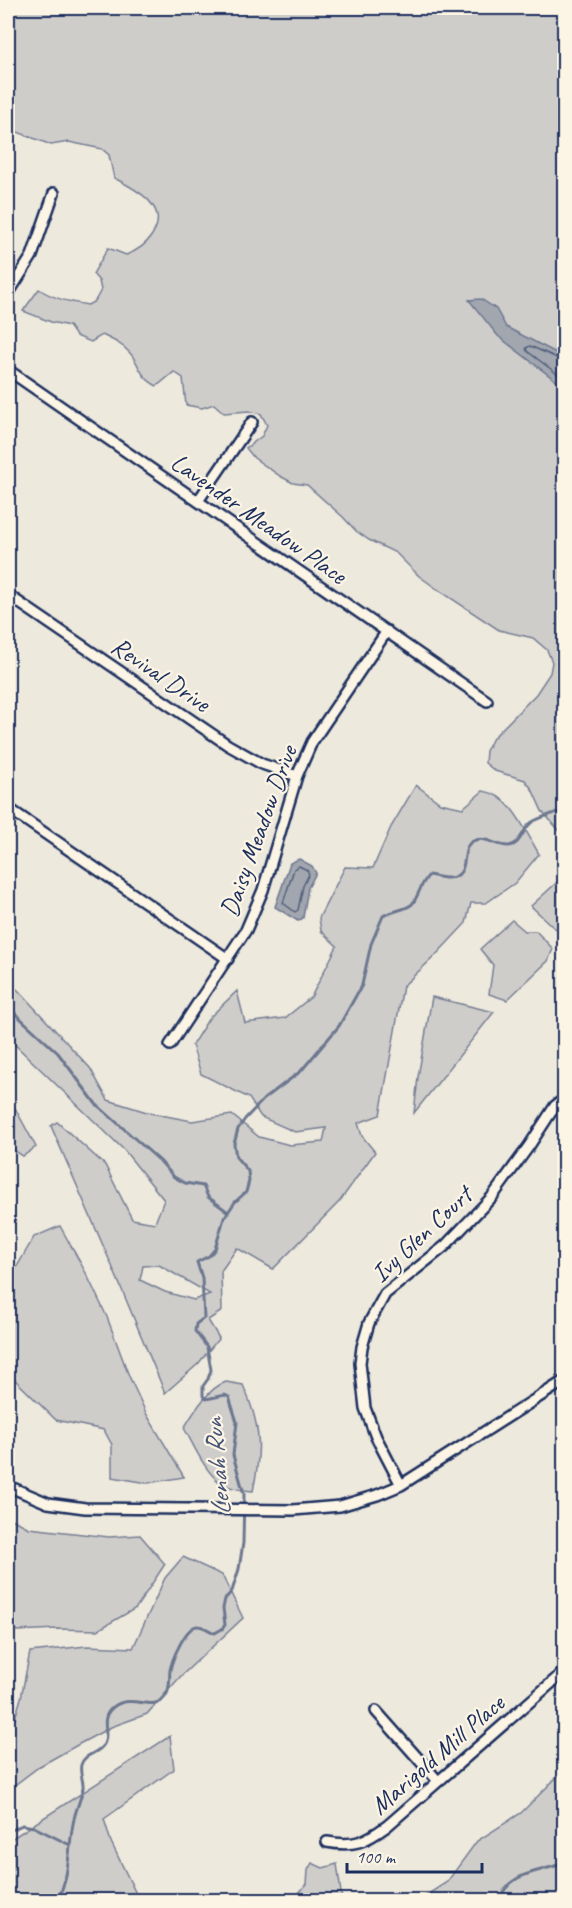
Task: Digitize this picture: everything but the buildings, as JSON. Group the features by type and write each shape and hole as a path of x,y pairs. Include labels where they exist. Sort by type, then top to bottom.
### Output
{"street":[{"path":"8,294 32,256 54,193"},
{"name":"Lavender Meadow Place","path":"8,370 487,701"},
{"path":"198,501 252,423"},
{"name":"Revival Drive","path":"8,596 236,750 262,764 297,776"},
{"name":"Daisy Meadow Drive","path":"170,1045 246,930 263,890 297,776 318,732 387,632"},
{"path":"8,808 228,959"},
{"name":"Ivy Glen Court","path":"401,1485 376,1437 365,1408 360,1363 369,1323 385,1294 445,1246 485,1205 513,1170 555,1106 564,1099"},
{"path":"8,1485 48,1503 85,1508 264,1510 318,1509 340,1506 401,1485 564,1381"},
{"name":"Marigold Mill Place","path":"327,1842 345,1845 357,1843 372,1836 564,1672"},
{"path":"376,1711 438,1781"}],"shaded area":[{"path":"8,8 564,8 564,836 542,811 532,789 525,780 495,771 485,763 486,751 493,738 536,694 550,673 552,662 547,650 533,638 499,630 419,576 396,553 356,531 307,485 293,483 254,458 246,448 262,436 267,425 261,414 249,411 224,413 214,404 202,408 186,405 183,378 174,372 157,386 143,375 134,358 117,342 102,335 91,342 76,336 69,326 23,311 39,289 56,298 75,303 88,305 95,301 101,290 99,281 93,274 108,248 126,255 137,250 152,235 157,225 157,216 154,208 141,193 114,178 109,155 102,149 69,142 51,145 15,131 13,124 8,124"},
{"path":"416,785 440,803 463,808 483,791 502,799 510,807 539,854 515,883 486,903 471,903 466,923 403,986 380,1115 358,1123 362,1136 375,1152 340,1201 273,1269 237,1248 221,1271 222,1311 208,1320 219,1338 198,1364 165,1393 51,1126 57,1122 105,1165 132,1219 155,1223 164,1200 124,1150 8,1038 8,984 18,990 90,1068 108,1100 150,1113 192,1121 232,1115 259,1137 290,1145 323,1142 326,1128 295,1132 261,1117 249,1098 201,1074 192,1045 209,1018 237,991 245,1023 285,1018 311,997 337,946 321,931 319,918 345,867 373,868 391,827","holes":["159,1265 210,1294 194,1300 165,1292 140,1280 143,1266"]},
{"path":"564,876 564,933 553,927 531,906"},
{"path":"512,920 525,931 536,931 553,949 548,961 507,1000 489,994 493,965 480,949"},
{"path":"432,997 494,1012 414,1113 418,1077"},
{"path":"8,1095 36,1147 23,1156 8,1146"},
{"path":"60,1226 107,1317 129,1376 147,1415 184,1477 148,1483 112,1477 112,1445 104,1430 56,1420 8,1373 8,1289 11,1277 34,1237"},
{"path":"226,1382 243,1385 256,1425 259,1450 253,1491 229,1487 215,1479 200,1458 184,1428 207,1395"},
{"path":"8,1517 29,1528 109,1537 140,1535 165,1564 136,1608 98,1630 17,1631 8,1625"},
{"path":"183,1557 222,1575 243,1618 181,1676 147,1714 111,1727 81,1743 40,1766 8,1790 8,1742 21,1698 30,1652 87,1646 133,1648 165,1578"},
{"path":"170,1736 174,1769 104,1819 111,1842 139,1900 8,1900 8,1841"},
{"path":"564,1770 564,1900 419,1900 447,1882 477,1841 521,1813"},
{"path":"312,1863 323,1868 337,1864 342,1900 295,1900 307,1884 308,1870"}],"water":[{"path":"481,299 496,309 506,327 564,357 564,387 498,336 469,300"},
{"path":"299,859 312,866 316,873 308,888 303,918 298,921 275,907 290,863"}],"waterway":[{"name":"Lenah Run","path":"59,1900 66,1873 74,1819 83,1788 81,1765 85,1758 99,1750 104,1744 107,1714 117,1704 154,1703 160,1702 165,1697 169,1687 170,1670 184,1637 193,1627 198,1626 215,1633 225,1625 223,1608 225,1599 232,1591 239,1569 243,1543 244,1494 233,1455 237,1422 229,1397 225,1395 206,1399 203,1396 203,1386 211,1370 207,1347 195,1331 196,1324 204,1318 202,1278 197,1262 209,1256 215,1249 224,1218 235,1202 246,1192 249,1181 248,1171 236,1157 234,1144 238,1129 264,1099 301,1071 339,1026 362,985 371,944 383,916 411,905 429,875 447,878 455,877 460,873 466,850 473,841 482,839 504,846 513,845 531,823 564,809"},
{"path":"8,1007 58,1053 96,1104 160,1161 174,1177 185,1183 203,1186 208,1197 228,1212"},
{"path":"8,1832 22,1825 34,1827 70,1845"},
{"path":"499,1900 510,1883 518,1878 564,1863"}]}
